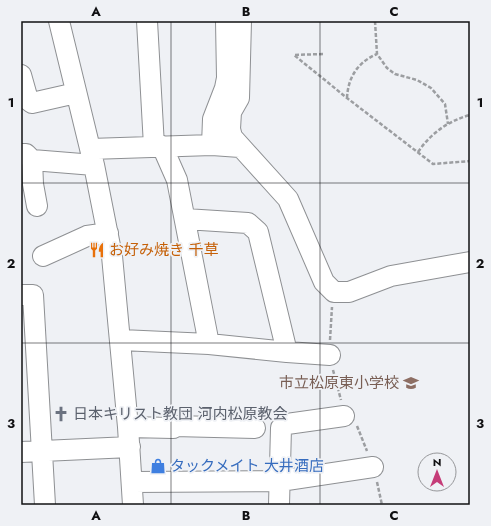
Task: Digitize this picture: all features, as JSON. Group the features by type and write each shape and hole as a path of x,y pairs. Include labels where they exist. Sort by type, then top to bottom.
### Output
{"street":[{"path":"59,21 92,157 108,233 116,285 130,447 133,505"},
{"path":"147,21 158,146 177,180 209,344"},
{"path":"212,145 213,119 225,88 227,78 226,21"},
{"path":"241,21 239,98 231,112 230,128 232,137 288,199 324,282 334,292 349,292 391,276 470,262"},
{"path":"21,75 28,100 32,103 76,93"},
{"path":"37,206 26,157 92,157 158,146 212,145 240,147"},
{"path":"185,219 248,223 258,232 287,352"},
{"path":"44,256 88,236 108,233"},
{"path":"21,295 34,295 29,374 42,451 45,505"},
{"path":"121,340 209,344 330,355"},
{"path":"279,505 281,428 287,424 344,416"},
{"path":"128,427 186,421 233,423 255,428"},
{"path":"21,452 130,447"},
{"path":"132,482 280,481 373,467"}],"path":[{"path":"375,21 377,54 390,71 395,74 417,80 431,88 445,104 448,124"},
{"path":"322,54 294,55 433,164 470,161"},
{"path":"347,98 349,84 355,71 365,60 377,54"},
{"path":"418,152 434,133 448,124 470,115"}],"place":[{"name":"お好み焼き 千草","path":"97,250"},
{"name":"市立松原東小学校","path":"411,383"},
{"name":"日本キリスト教団 河内松原教会","path":"61,414"},
{"name":"タックメイト 大井酒店","path":"158,466"}]}
